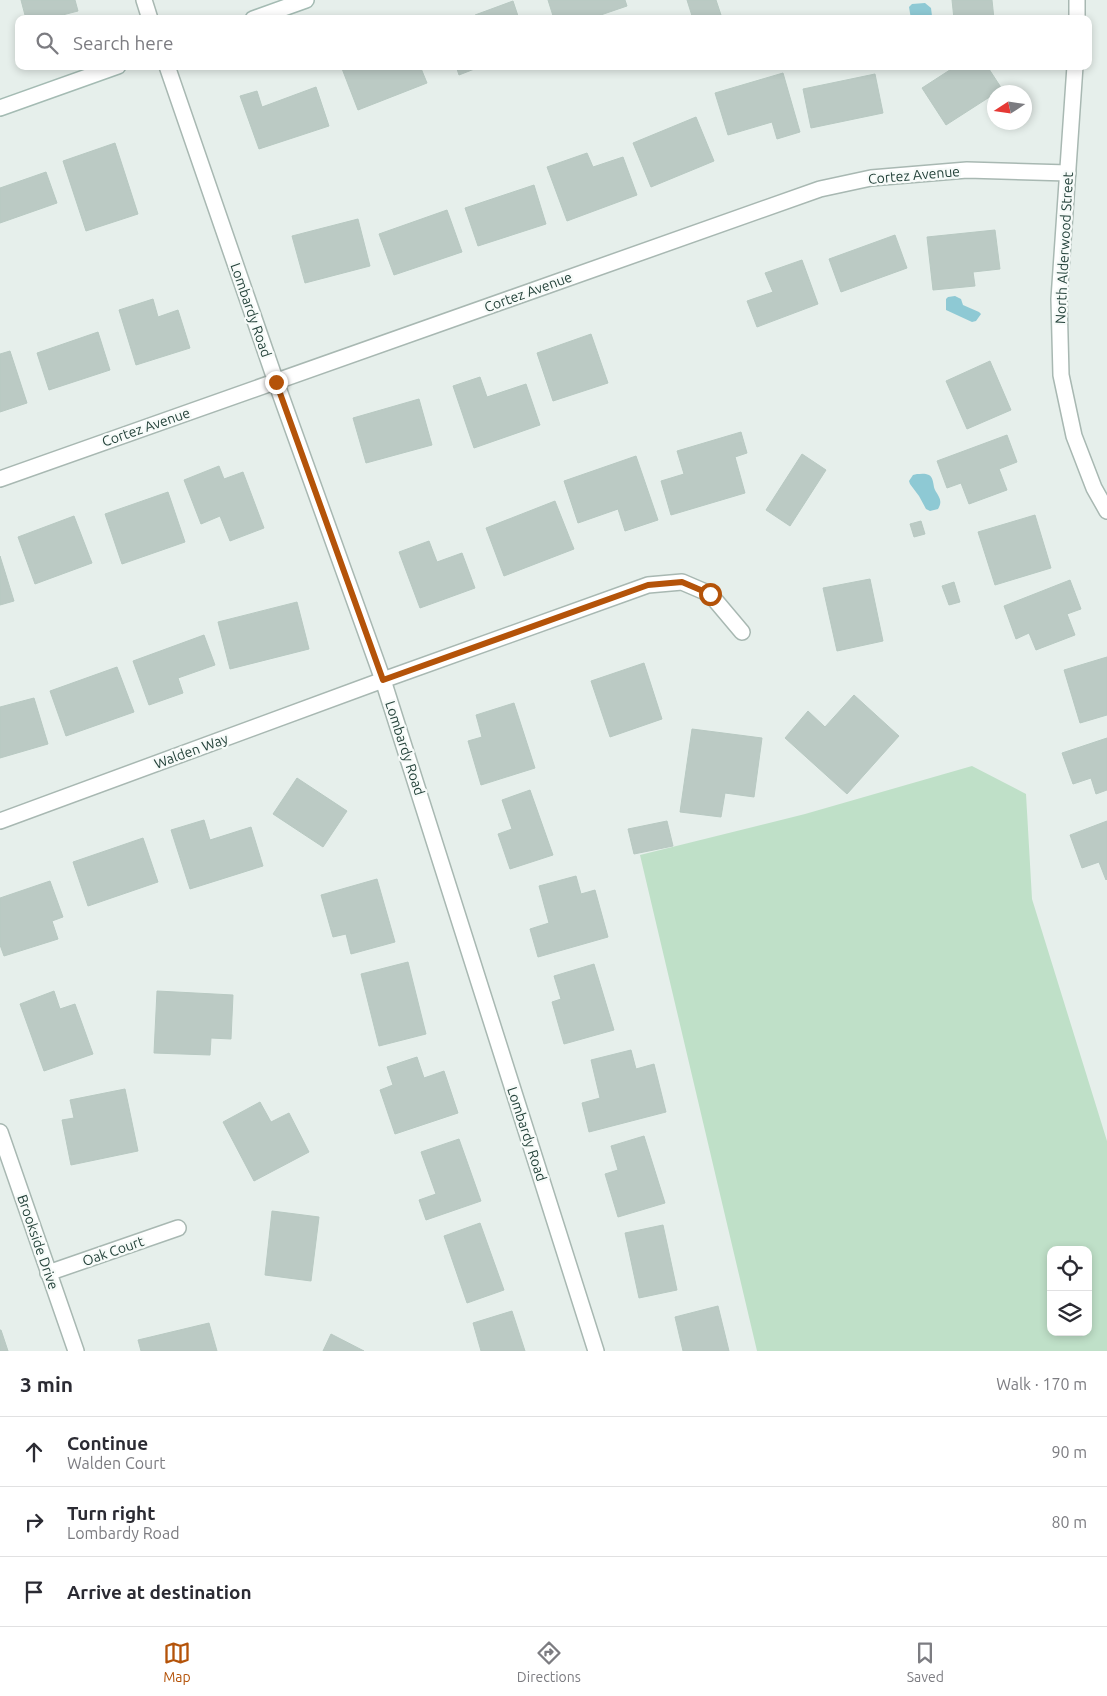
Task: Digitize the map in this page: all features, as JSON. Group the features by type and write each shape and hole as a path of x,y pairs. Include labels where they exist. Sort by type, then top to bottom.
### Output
{"street":[{"path":"144,0 149,15"},
{"path":"264,15 306,0"},
{"path":"1077,0 1077,15"},
{"path":"0,108 107,70"},
{"name":"Lombardy Road","path":"168,70 276,382 383,680 596,1351"},
{"name":"North Alderwood Street","path":"1074,70 1060,299 1061,375 1074,436 1094,488 1107,511"},
{"name":"Cortez Avenue","path":"0,479 820,189 870,178 967,170 1068,173"},
{"name":"Walden Way","path":"0,821 648,585 682,582 710,594 742,632"},
{"name":"Brookside Drive","path":"0,1132 76,1351"},
{"name":"Oak Court","path":"48,1273 178,1228"}],"green space":[{"path":"972,766 1026,794 1032,899 1107,1141 1107,1351 757,1351 640,855 805,814"}],"water":[{"path":"925,3 931,8 932,15 910,15 909,7 912,4"},
{"path":"955,296 961,299 963,305 981,314 976,321 972,322 946,310 946,299"},
{"path":"913,475 931,476 940,499 938,509 930,511 926,509 910,484 909,481"}],"building":[{"path":"21,0 75,0 78,11 62,15 25,15"},
{"path":"548,0 625,0 627,6 601,15 553,15"},
{"path":"687,0 716,0 721,15 692,15"},
{"path":"952,0 992,0 994,15 954,15"},
{"path":"513,1 518,15 475,15"},
{"path":"343,70 422,70 427,83 358,110"},
{"path":"457,70 472,70 459,75"},
{"path":"950,70 990,70 999,85 987,85 987,99 946,125 922,88"},
{"path":"783,73 800,132 777,139 772,122 728,135 715,93"},
{"path":"875,74 883,113 811,128 803,89"},
{"path":"316,87 329,126 259,149 240,96 257,91 262,107"},
{"path":"696,117 714,161 651,187 633,143"},
{"path":"115,143 138,214 86,231 63,161"},
{"path":"587,153 593,167 623,157 637,195 567,221 547,167"},
{"path":"46,172 57,203 0,223 0,188"},
{"path":"534,185 546,224 478,246 465,208"},
{"path":"447,210 462,252 394,275 379,234"},
{"path":"358,219 370,266 305,283 292,236"},
{"path":"995,230 1000,269 973,272 975,286 933,290 927,237"},
{"path":"895,235 907,268 841,292 829,259"},
{"path":"802,260 818,304 757,327 747,301 773,292 765,273"},
{"path":"153,299 158,317 178,310 190,348 136,365 119,310"},
{"path":"98,332 110,370 49,390 37,353"},
{"path":"591,334 608,383 553,401 537,353"},
{"path":"10,351 27,403 0,412 0,354"},
{"path":"990,361 1011,410 967,429 946,381"},
{"path":"480,377 487,397 526,384 540,425 474,448 453,386"},
{"path":"419,399 432,445 366,463 353,418"},
{"path":"741,432 747,453 735,457 745,493 671,515 661,481 684,474 677,451"},
{"path":"1007,435 1017,462 999,469 1007,490 969,504 961,483 947,488 937,461"},
{"path":"802,454 826,470 790,526 766,510"},
{"path":"636,456 658,520 625,531 618,509 578,523 564,481"},
{"path":"219,466 224,479 243,472 264,528 230,541 220,516 201,524 184,480"},
{"path":"168,492 185,542 122,564 105,514"},
{"path":"555,501 574,549 504,576 486,528"},
{"path":"1035,515 1051,568 995,585 978,532"},
{"path":"74,516 92,563 35,584 18,537"},
{"path":"921,521 925,534 914,537 910,524"},
{"path":"429,541 437,562 462,553 475,588 420,608 399,552"},
{"path":"0,556 14,601 0,605"},
{"path":"870,579 883,641 837,651 823,588"},
{"path":"1070,580 1081,609 1067,614 1075,635 1036,650 1029,633 1016,639 1004,606"},
{"path":"954,582 960,602 949,605 942,586"},
{"path":"297,602 309,649 230,669 218,622"},
{"path":"204,635 215,665 178,678 183,693 149,705 133,661"},
{"path":"1107,657 1107,715 1080,723 1064,670"},
{"path":"644,663 662,719 610,737 591,681"},
{"path":"117,667 134,712 66,736 50,691"},
{"path":"854,695 899,736 847,794 785,738 808,711 825,727"},
{"path":"34,698 48,744 0,758 0,707"},
{"path":"514,703 535,768 481,785 468,741 482,737 476,715"},
{"path":"692,729 762,738 754,797 725,793 721,817 680,812"},
{"path":"1107,738 1107,790 1096,794 1091,778 1073,784 1062,753"},
{"path":"297,778 347,811 323,847 273,814"},
{"path":"530,790 553,855 510,869 498,834 512,829 502,800"},
{"path":"204,820 210,840 251,827 263,866 190,889 171,830"},
{"path":"667,821 673,846 634,854 628,829"},
{"path":"1107,821 1106,880 1099,862 1082,868 1070,835"},
{"path":"143,838 158,882 88,906 73,862"},
{"path":"576,876 581,894 595,890 608,937 538,957 530,929 549,923 539,886"},
{"path":"377,879 395,942 351,954 346,934 333,937 321,895"},
{"path":"50,881 63,917 52,921 58,939 4,956 0,945 0,898"},
{"path":"408,962 426,1034 379,1046 361,974"},
{"path":"594,964 614,1030 564,1044 552,1002 561,999 554,976"},
{"path":"54,991 60,1009 75,1004 93,1054 44,1071 20,1004"},
{"path":"157,991 233,995 231,1039 211,1038 210,1055 154,1053"},
{"path":"631,1050 636,1069 654,1064 666,1112 589,1132 582,1103 600,1098 591,1060"},
{"path":"417,1057 424,1078 444,1071 458,1113 395,1134 380,1090 393,1085 387,1067"},
{"path":"125,1089 138,1151 71,1165 62,1120 74,1118 70,1100"},
{"path":"260,1102 271,1122 289,1113 309,1152 254,1181 223,1122"},
{"path":"644,1136 665,1203 618,1217 605,1174 618,1170 611,1146"},
{"path":"459,1139 481,1201 426,1220 419,1200 436,1194 421,1152"},
{"path":"272,1211 319,1217 311,1281 265,1275"},
{"path":"480,1223 504,1290 467,1303 444,1236"},
{"path":"663,1225 677,1290 639,1298 625,1233"},
{"path":"718,1306 729,1351 683,1351 675,1317"},
{"path":"512,1311 525,1351 481,1351 473,1323"},
{"path":"209,1323 217,1351 141,1351 138,1340"},
{"path":"1,1330 8,1351 0,1351"},
{"path":"331,1334 364,1351 323,1351"}],"route":[{"path":"276,382 383,680 648,585 682,582 710,594"}]}
